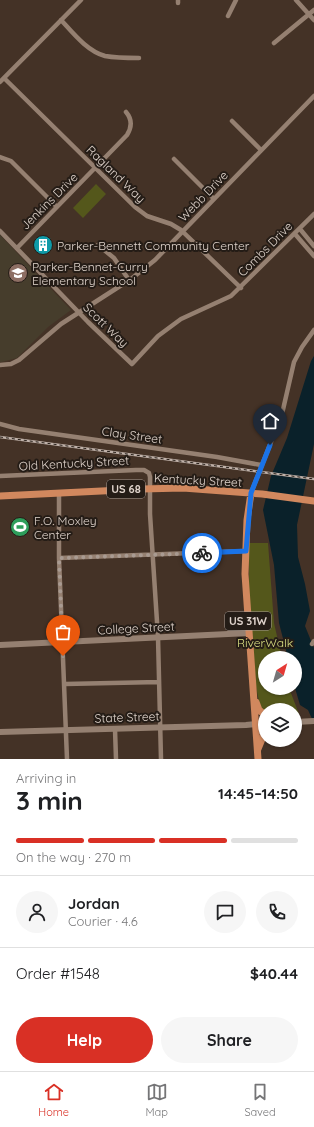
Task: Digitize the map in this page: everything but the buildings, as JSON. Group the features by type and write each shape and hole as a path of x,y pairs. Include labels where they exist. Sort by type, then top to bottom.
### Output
{"main road":[{"name":"Kentucky Street","path":"0,496 150,488 201,488 314,501"},
{"name":"US 31W","path":"251,493 246,551 246,593 257,756"},
{"path":"253,691 258,707"}],"street":[{"path":"2,80 81,0"},
{"path":"228,16 236,0"},
{"path":"296,0 314,20"},
{"path":"274,43 314,10"},
{"path":"61,20 86,46 99,54 139,58"},
{"name":"Ragland Way","path":"2,80 143,213 171,224 183,232 240,288"},
{"name":"Webb Drive","path":"0,365 11,364 19,360 56,328 129,280 155,260 314,96"},
{"name":"Jenkins Drive","path":"17,248 96,168 129,131 131,122 126,112"},
{"path":"232,121 261,150"},
{"path":"0,157 11,161 57,206"},
{"path":"174,159 214,199"},
{"name":"Combs Drive","path":"132,364 158,336 181,319 228,298 240,288 314,214"},
{"path":"300,229 314,246"},
{"name":"Scott Way","path":"0,231 132,364"},
{"path":"295,234 314,256"},
{"path":"98,245 114,258 129,280"},
{"path":"251,493 282,414 294,362 302,346 314,330"},
{"name":"Clay Street","path":"0,424 19,430 217,457 261,465"},
{"name":"Old Kentucky Street","path":"0,476 145,470 149,473 150,488"},
{"path":"150,488 158,637 161,759"},
{"path":"59,493 59,558 68,759"},
{"path":"59,558 246,551"},
{"name":"College Street","path":"0,645 249,633"},
{"path":"65,684 159,682"},
{"path":"302,722 314,721"},
{"name":"State Street","path":"0,732 258,724"},
{"path":"115,729 116,759"}],"shaded area":[{"name":"Parker-Bennet-Curry Elementary School","path":"0,235 71,310 48,327 17,358 2,362 0,362"}],"green space":[{"path":"96,184 106,194 83,218 73,208"},
{"name":"RiverWalk","path":"249,543 268,543 274,623 280,651 258,651 258,695 292,695 295,703 260,703 256,687 249,592"}],"water":[{"path":"314,356 314,444 297,525 298,557 310,611 305,626 314,648 314,723 308,710 302,706 302,703 299,703 297,695 302,695 302,651 286,651 279,623 274,565 263,510 271,476 287,438 311,361"}],"railway":[{"path":"0,437 314,479"}],"way so far":[{"path":"63,656 59,558 202,553"}],"place":[{"name":"Parker-Bennett Community Center","path":"43,245"},
{"name":"Parker-Bennet-Curry Elementary School","path":"18,273"},
{"name":"F.O. Moxley Center","path":"20,527"}],"route":[{"path":"202,553 246,551 247,520 251,493 258,472 270,445"}]}
